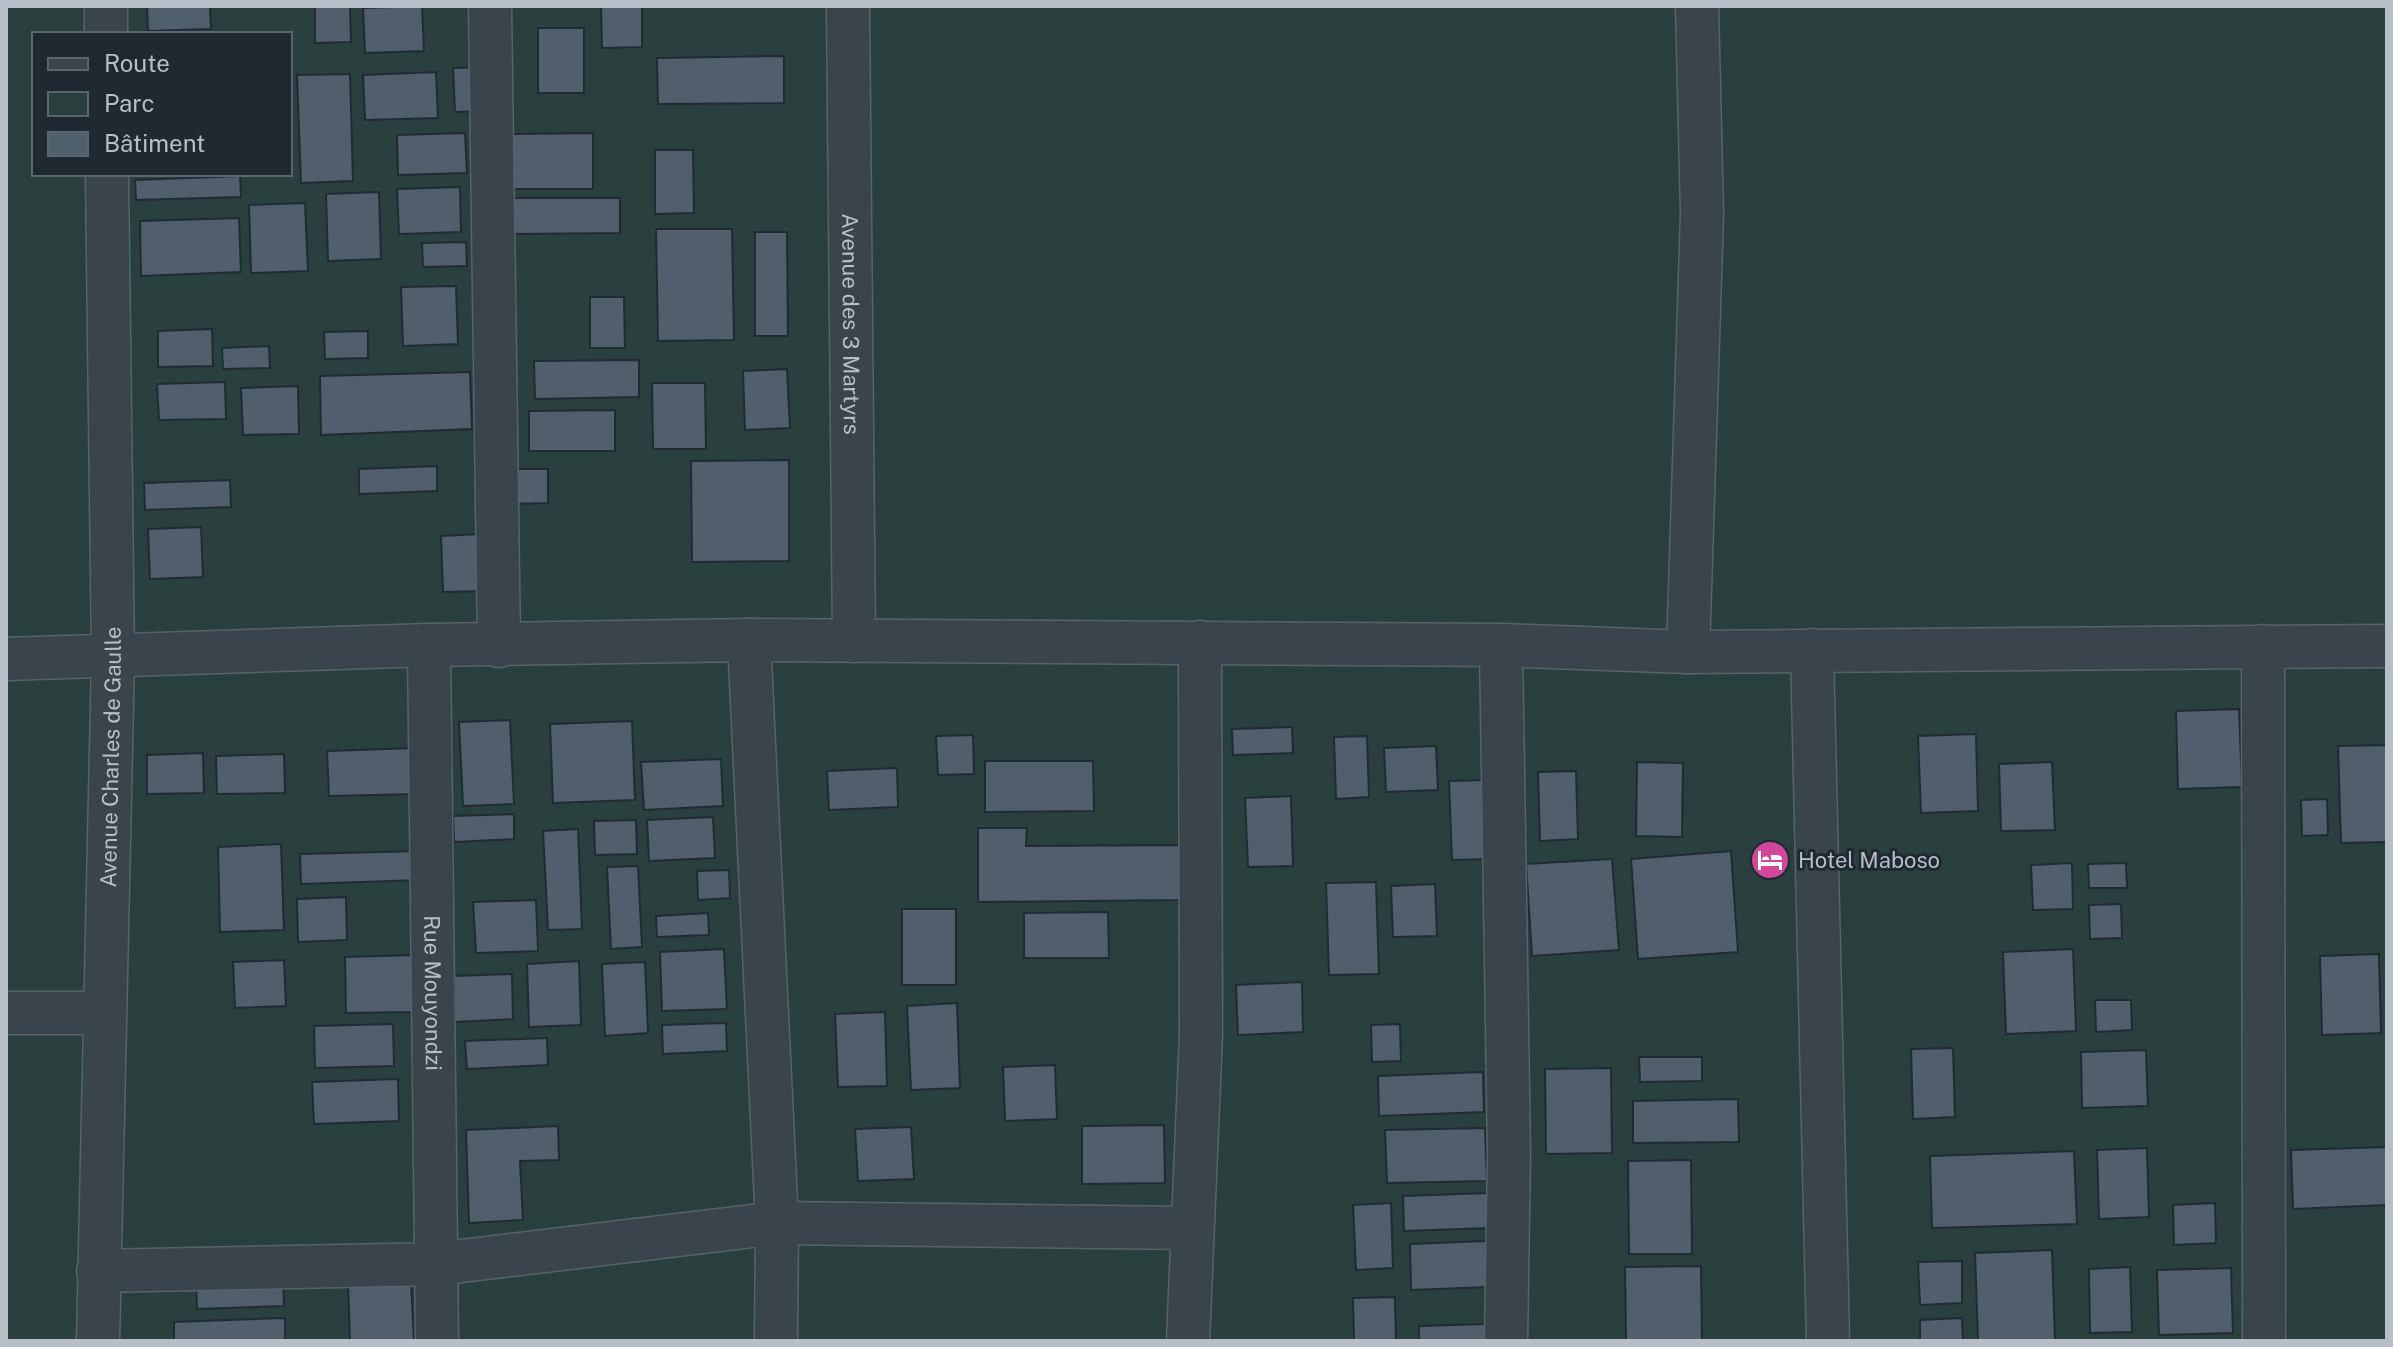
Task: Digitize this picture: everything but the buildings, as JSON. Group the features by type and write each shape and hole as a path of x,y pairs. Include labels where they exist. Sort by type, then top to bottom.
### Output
{"street":[{"path":"106,6 106,32"},
{"path":"490,6 499,646"},
{"name":"Avenue des 3 Martyrs","path":"848,6 854,641"},
{"path":"1688,652 1702,214 1697,6"},
{"name":"Avenue Charles de Gaulle","path":"98,1341 113,658 107,176"},
{"path":"749,640 777,1223 776,1341"},
{"path":"6,659 113,658 429,645 749,640 1501,645 1688,652 2387,646"},
{"path":"1188,1341 1201,1034 1200,642"},
{"name":"Rue Mouyondzi","path":"429,645 437,1341"},
{"path":"1501,645 1509,1154 1506,1341"},
{"path":"2263,646 2264,1341"},
{"path":"1812,650 1828,1341"},
{"path":"6,1013 103,1013"},
{"path":"98,1271 437,1264 777,1223 1191,1228"}],"green space":[{"path":"6,6 2387,6 2387,1341 6,1341"}],"place":[{"name":"Hotel Maboso","path":"1770,860"}]}
